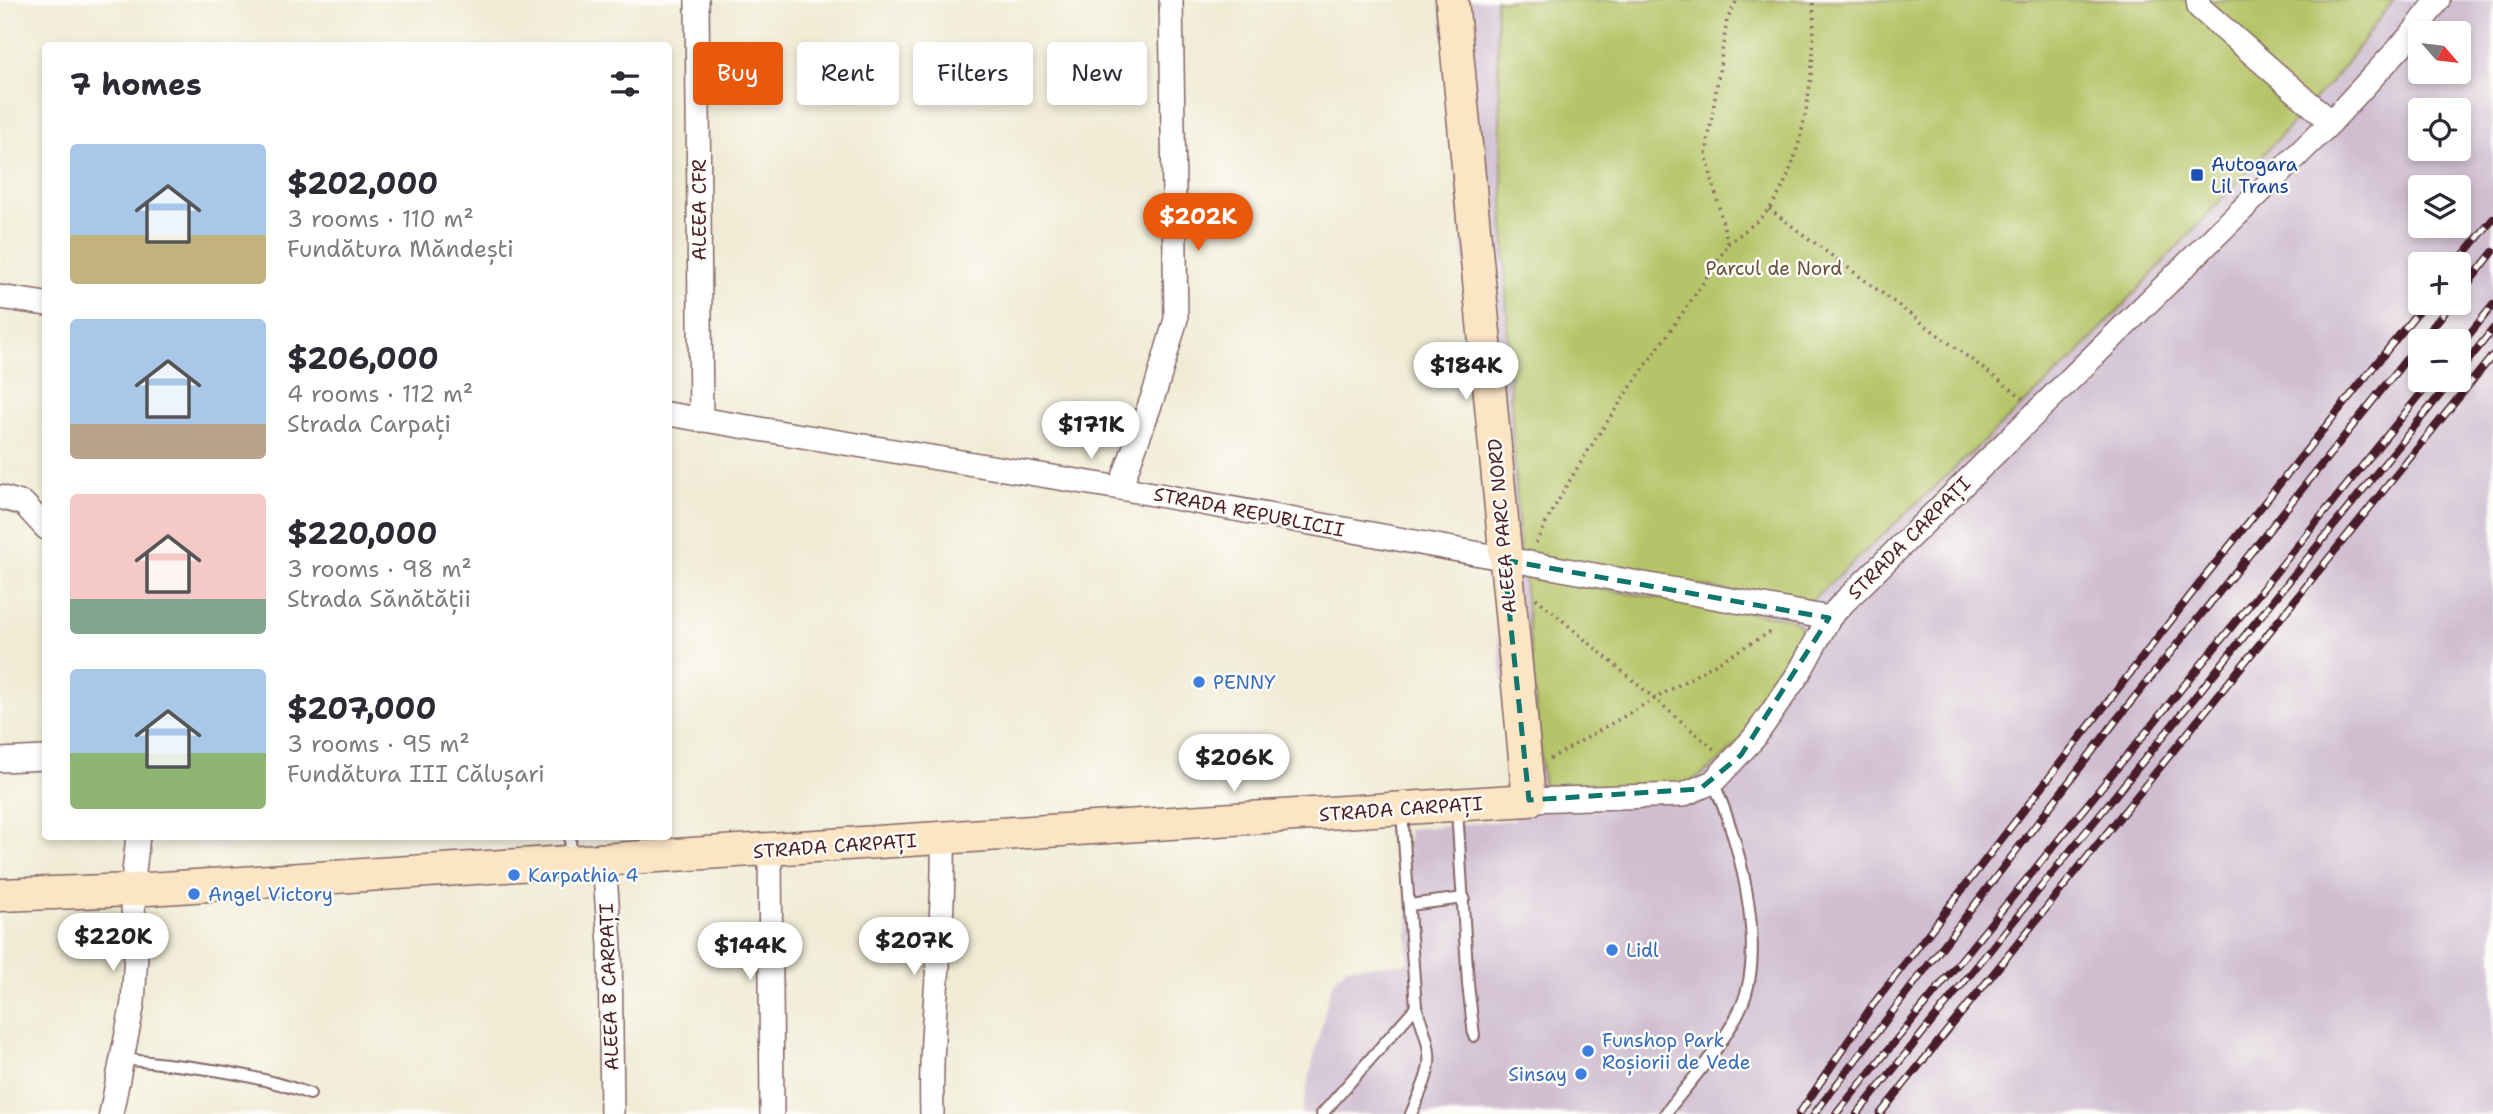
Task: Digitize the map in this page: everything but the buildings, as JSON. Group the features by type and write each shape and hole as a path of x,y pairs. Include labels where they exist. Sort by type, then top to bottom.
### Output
{"street":[{"name":"ALEEA CFR","path":"697,0 701,420"},
{"path":"1119,488 1156,388 1176,318 1171,0"},
{"name":"ALEEA PARC NORD","path":"1452,0 1491,383 1514,561 1528,786"},
{"path":"2197,0 2199,7 2331,122"},
{"name":"STRADA CARPAȚI","path":"0,895 132,890 570,849 604,860 1401,810 1457,806 1528,786 1682,794 1713,782 1732,765 1799,673 1829,618 2331,122 2369,82 2438,0"},
{"path":"0,297 42,303"},
{"name":"STRADA REPUBLICII","path":"672,415 1119,488 1829,618"},
{"path":"0,497 24,504 42,524"},
{"path":"0,760 42,758"},
{"path":"932,1114 930,1055 944,883 943,839"},
{"path":"111,1114 133,1003 135,967 132,890 138,840"},
{"path":"770,849 772,1114"},
{"name":"ALEEA B CARPAȚI","path":"604,860 610,945 612,1114"}],"lane":[{"path":"1665,1114 1723,1037 1742,1006 1750,980 1752,952 1743,878 1725,806 1713,782"},
{"path":"1457,806 1474,1036"},
{"path":"1401,810 1416,1007 1428,1041 1431,1068 1410,1114"},
{"path":"1409,905 1464,898"},
{"path":"1322,1114 1416,1007"},
{"path":"122,1059 231,1071 274,1081 310,1094"}],"path":[{"path":"1728,244 1706,155 1727,20 1737,0"},
{"path":"1732,765 1537,600 1514,561 1686,312 1728,244 1769,209 1786,176 1808,108 1816,42 1813,0"},
{"path":"1769,209 2039,410"},
{"path":"1528,786 1657,700 1803,612"}],"highlighted area":[{"path":"1504,560 1829,618 1741,755 1700,789 1529,800"}],"shaded area":[{"path":"1440,0 2493,0 2493,1114 1301,1114 1331,985 1346,967 1408,963 1408,829 1515,820"}],"green space":[{"name":"Parcul de Nord","path":"1496,0 2393,0 2338,74 2076,356 1807,605 1520,554 1509,369"},
{"path":"1524,577 1791,619 1800,626 1807,638 1785,679 1752,726 1714,766 1694,779 1674,787 1644,791 1544,792"}],"railway":[{"path":"2466,252 2493,219"},
{"path":"2471,280 2493,252"},
{"path":"2471,332 2493,305"},
{"path":"1799,1114 1872,1006 2207,574 2415,315"},
{"path":"2431,329 2442,315"},
{"path":"2471,357 2493,329"},
{"path":"1880,1114 2493,355"},
{"path":"1814,1114 2118,718 2408,357"},
{"path":"1836,1114 2422,392"},
{"path":"1857,1114 2442,392"}],"place":[{"name":"Autogara Lil Trans","path":"2197,175"},
{"name":"PENNY","path":"1199,682"},
{"name":"Karpathia 4","path":"514,875"},
{"name":"Angel Victory","path":"194,894"},
{"name":"Lidl","path":"1612,950"},
{"name":"Funshop Park Roșiorii de Vede","path":"1588,1051"},
{"name":"Sinsay","path":"1581,1074"}]}
